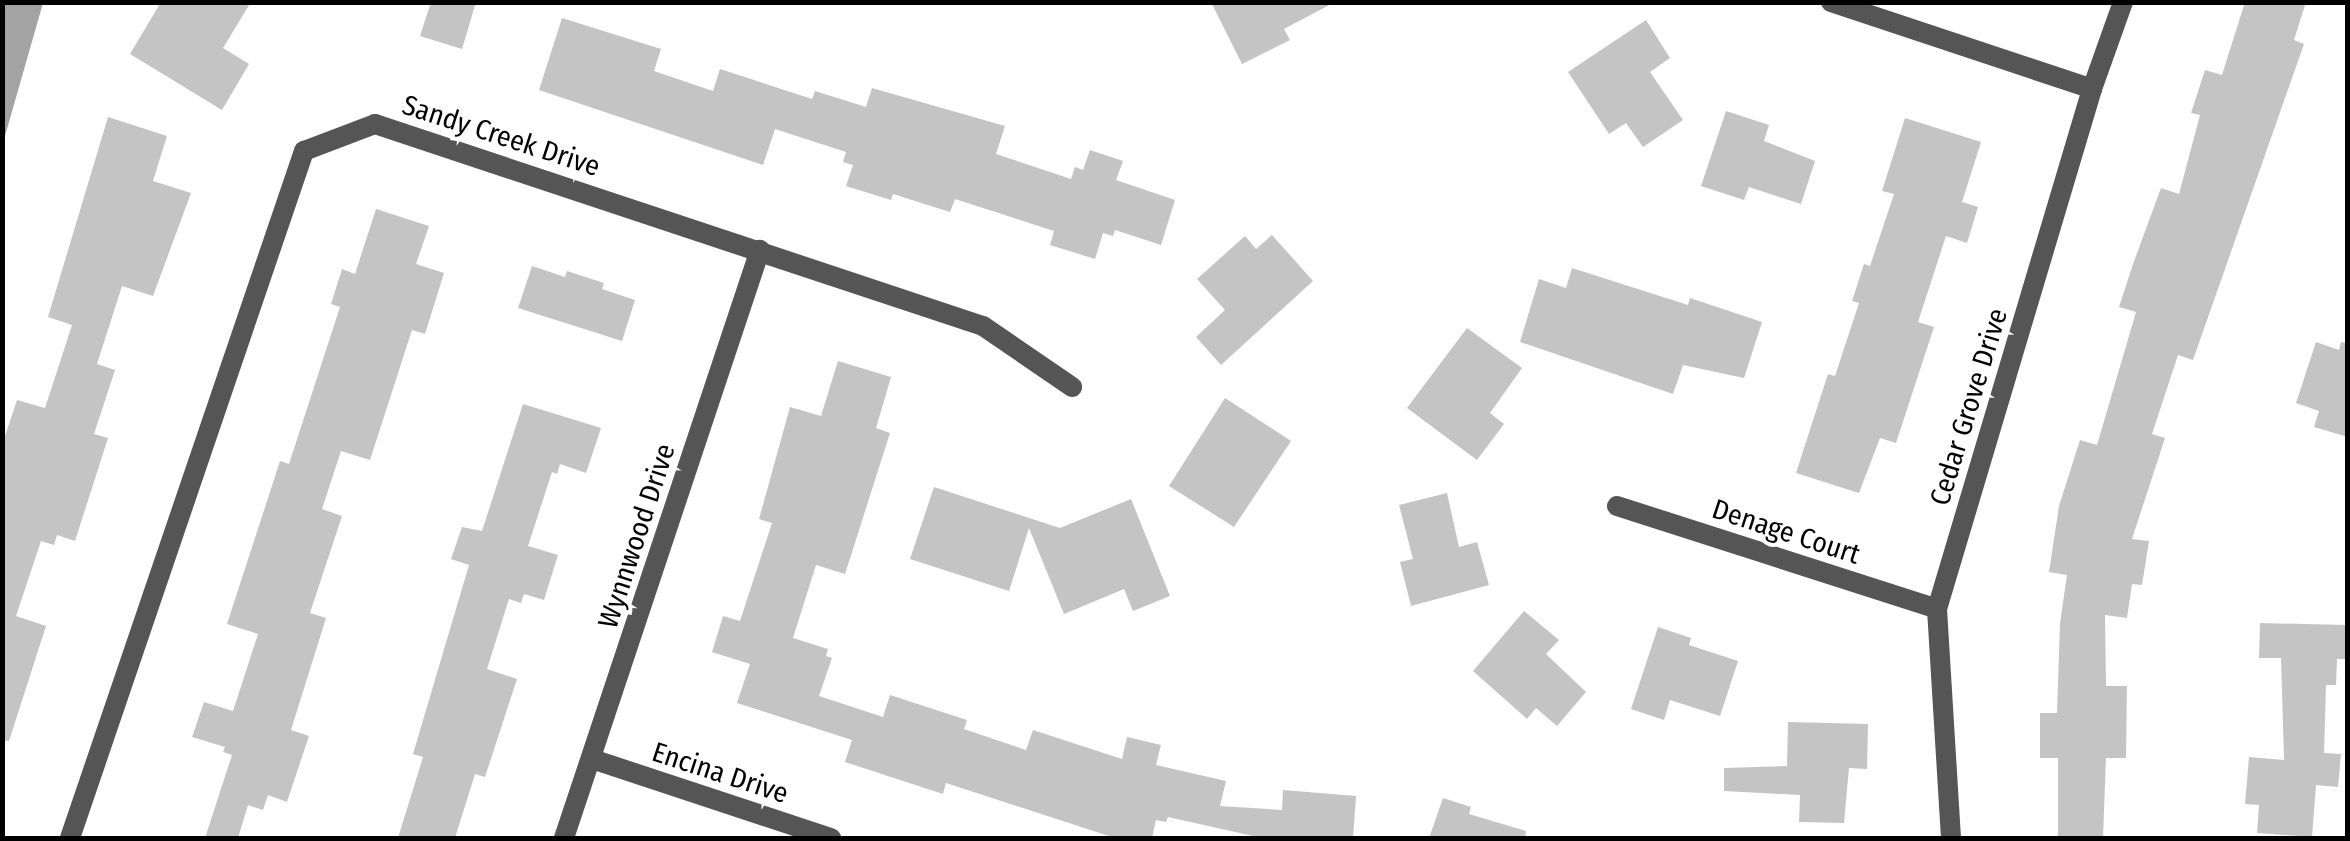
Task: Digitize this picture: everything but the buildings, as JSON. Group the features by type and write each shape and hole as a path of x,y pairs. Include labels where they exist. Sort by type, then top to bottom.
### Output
{"street":[{"path":"1831,2 2092,89"},
{"name":"Cedar Grove Drive","path":"1951,838 1937,609 2092,89 2123,2"},
{"name":"Sandy Creek Drive","path":"70,838 304,152 376,124 983,326 1072,387"},
{"name":"Wynnwood Drive","path":"564,838 760,250"},
{"name":"Denage Court","path":"1617,506 1937,609"},
{"name":"Encina Drive","path":"592,759 830,838"}],"shaded area":[{"path":"2,3 43,3 3,143"}]}
